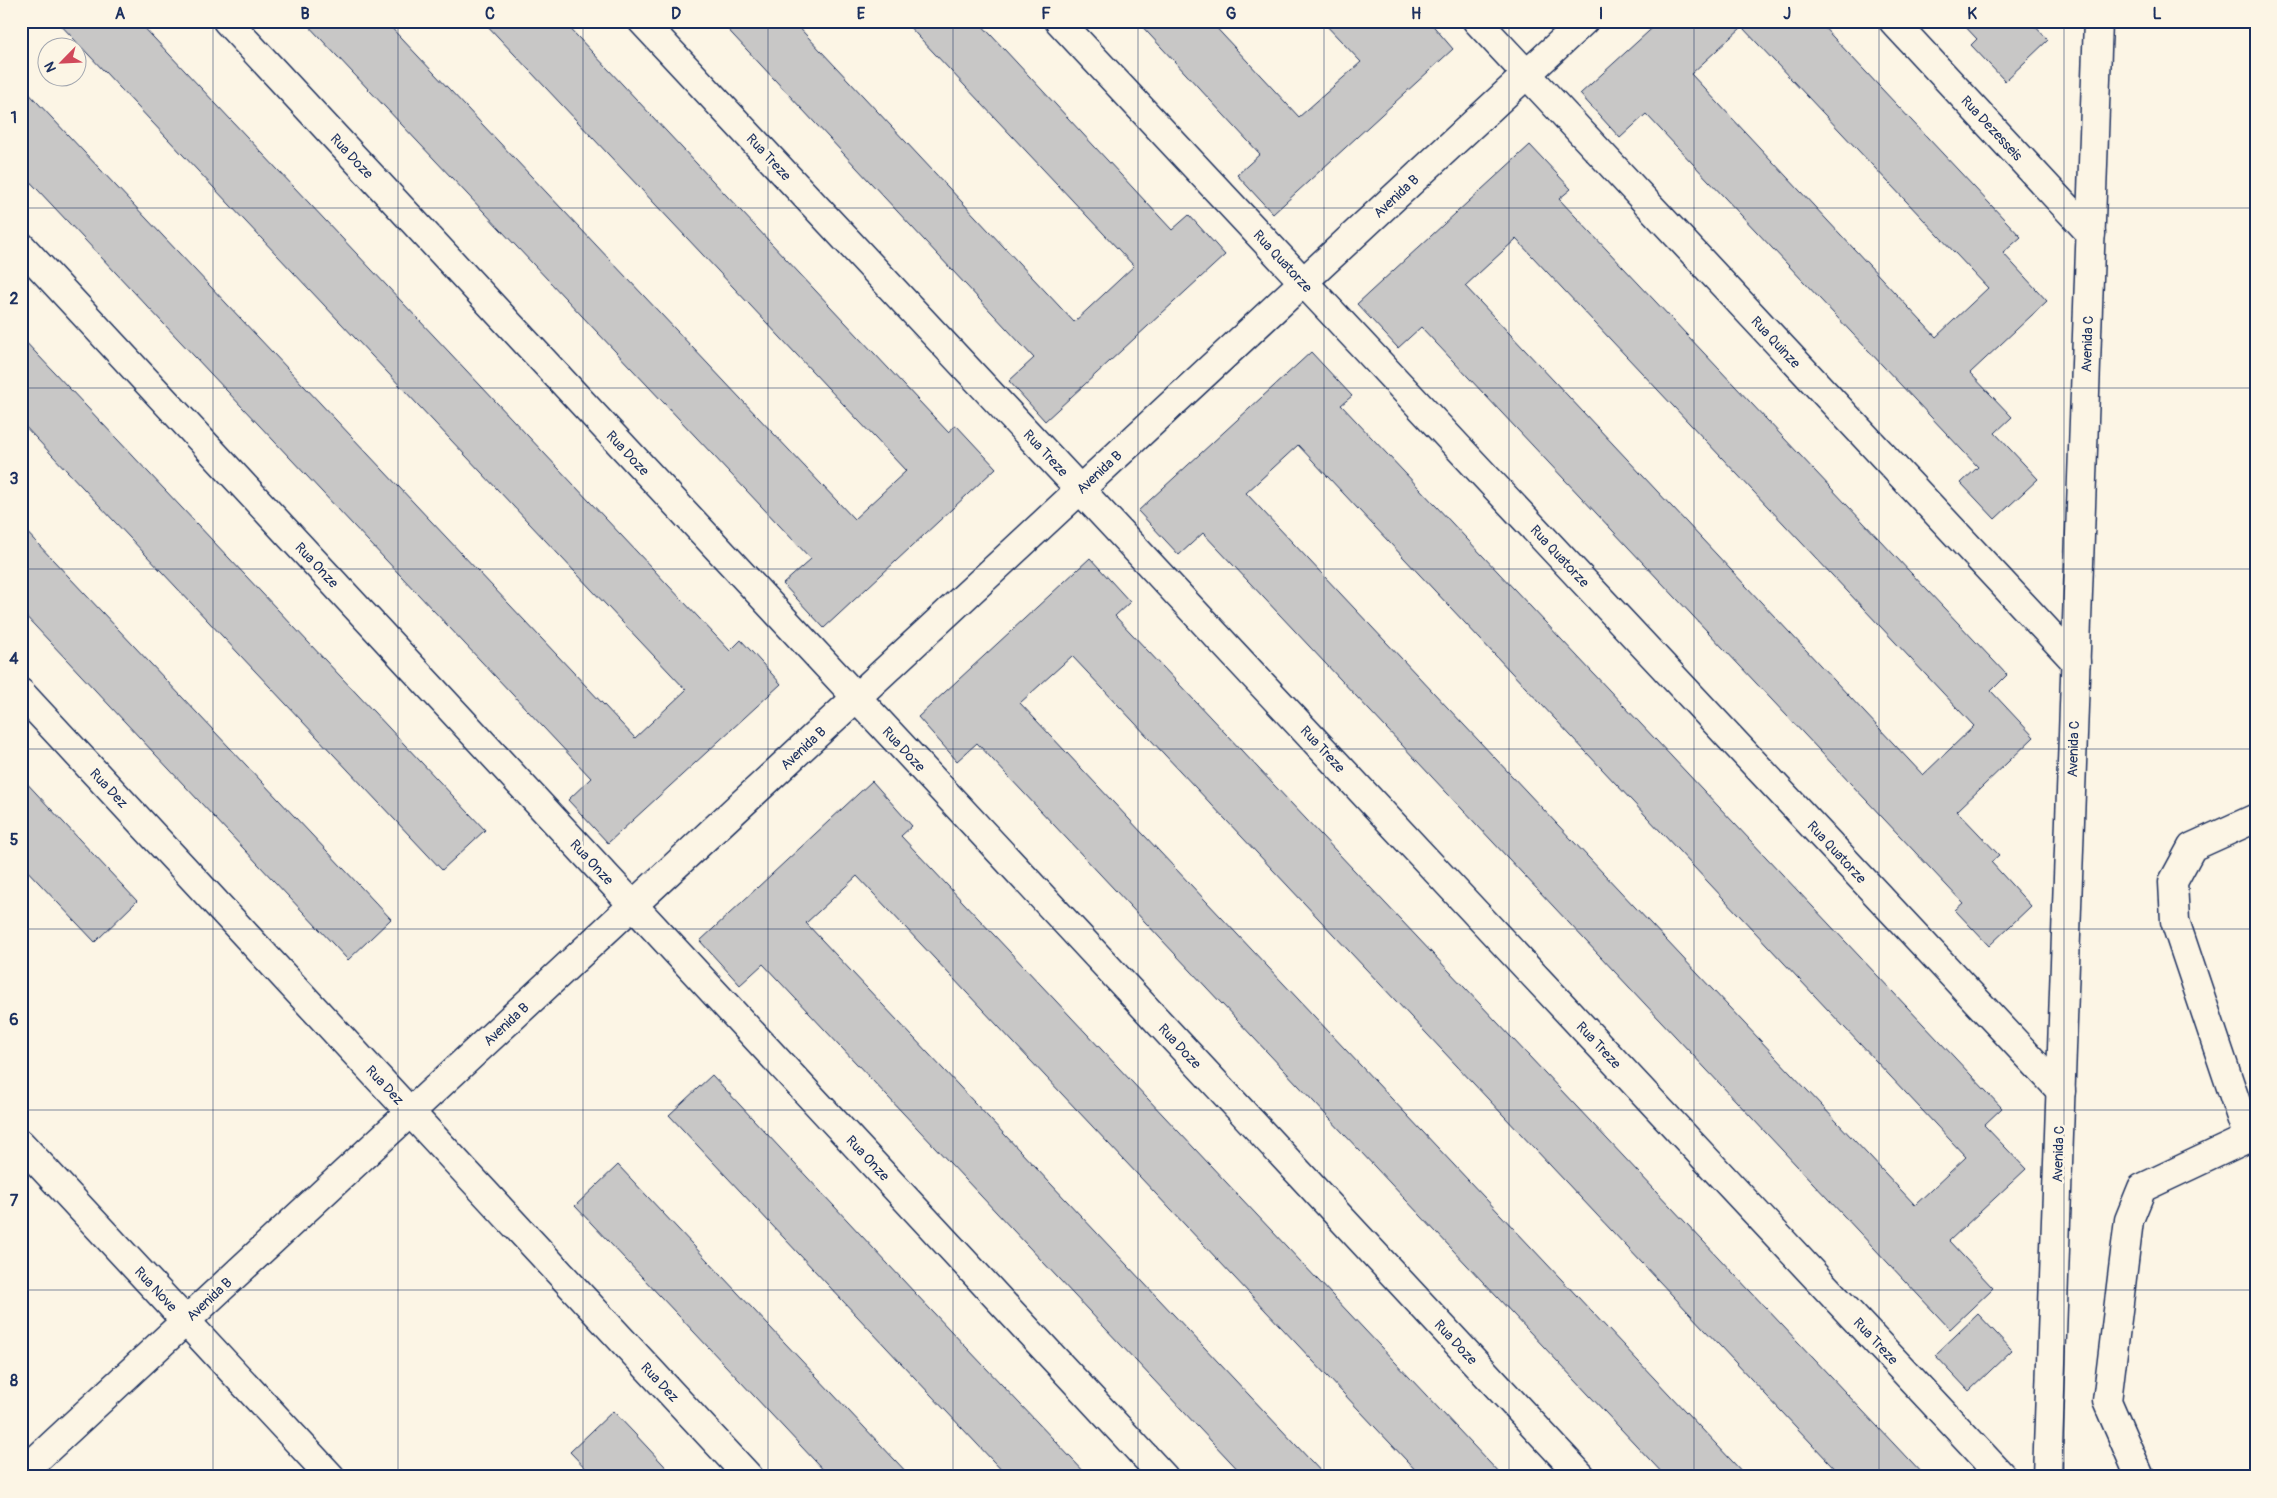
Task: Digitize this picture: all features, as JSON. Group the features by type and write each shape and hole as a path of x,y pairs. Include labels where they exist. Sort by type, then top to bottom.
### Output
{"street":[{"name":"Rua Doze","path":"227,21 1582,1477"},
{"name":"Rua Treze","path":"642,21 2003,1477"},
{"name":"Rua Quatorze","path":"1059,21 2060,1092"},
{"name":"Rua Quinze","path":"1477,21 2076,662"},
{"name":"Avenida B","path":"21,1474 1584,21"},
{"name":"Rua Dezesseis","path":"1893,21 2091,234"},
{"name":"Avenida C","path":"2047,1477 2098,21"},
{"name":"Rua Onze","path":"21,246 1164,1477"},
{"name":"Rua Dez","path":"21,693 748,1477"},
{"path":"2140,1477 2107,1401 2129,1220 2142,1188 2253,1142 2176,921 2173,882 2192,847 2256,818"},
{"name":"Rua Nove","path":"21,1144 331,1477"}],"building":[{"path":"57,21 138,21 730,651 741,640 781,684 608,843 568,800 591,778 21,172 21,85 635,738 686,690 88,54 88,38 73,38"},
{"path":"304,21 385,21 854,519 906,471 483,21 563,21 948,432 956,425 996,468 824,628 783,584 811,559"},
{"path":"720,21 793,21 1074,322 1134,266 904,21 978,21 1172,230 1189,215 1225,255 1045,421 1009,381 1034,358"},
{"path":"1137,21 1210,21 1299,117 1361,62 1322,21 1429,21 1453,49 1273,214 1237,175 1260,154"},
{"path":"1660,21 1818,21 2021,237 2003,253 2047,301 1970,373 2012,417 1995,433 2038,479 1995,519 1961,483 1978,467 1646,114 1620,138 1580,94","holes":["1742,27 1988,288 1936,337 1691,74"]},
{"path":"1960,21 2030,21 2048,40 2005,81 1971,45 1977,39"},
{"path":"1530,145 1571,189 1559,199 2007,675 1991,691 2034,737 1957,811 1999,855 1991,862 2031,906 1989,946 1955,910 1963,903 1421,327 1398,348 1357,304","holes":["1516,239 1974,726 1923,775 1465,286"]},
{"path":"21,337 485,830 442,870 21,422"},
{"path":"1311,352 1352,396 1341,405 2002,1108 1984,1125 2026,1169 1949,1241 1993,1288 1950,1329 1203,533 1179,555 1138,511","holes":["1298,445 1966,1157 1915,1205 1246,493"]},
{"path":"21,526 391,919 348,960 21,611"},
{"path":"1090,558 1130,602 1115,616 1925,1477 1843,1477 1072,656 1020,703 1747,1477 1666,1477 977,743 957,761 918,717"},
{"path":"21,777 137,901 95,942 21,864"},
{"path":"872,781 912,826 901,836 1503,1477 1422,1477 857,876 806,923 1326,1477 1245,1477 763,964 740,985 700,941"},
{"path":"712,1075 1089,1477 1008,1477 915,1378 669,1115"},
{"path":"618,1165 911,1477 830,1477 575,1206"},
{"path":"1978,1314 2012,1350 1969,1391 1935,1355"},
{"path":"613,1411 675,1477 594,1477 570,1452"}]}
